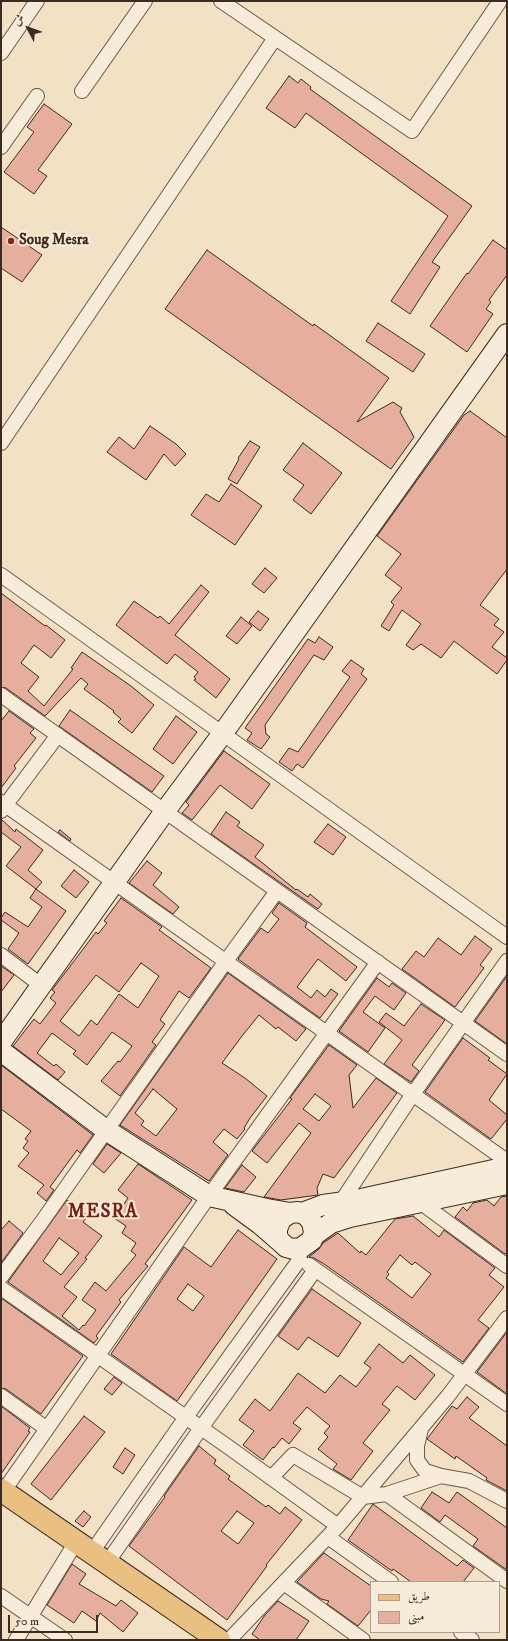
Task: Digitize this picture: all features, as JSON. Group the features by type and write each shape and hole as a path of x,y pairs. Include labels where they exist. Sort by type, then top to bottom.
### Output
{"main road":[{"path":"1,1042 507,334"},
{"path":"1,1051 106,1130 260,1224 293,1251"},
{"path":"293,1251 277,1235 278,1224 285,1215 323,1205 340,1203 505,1159"},
{"path":"293,1251 305,1246 314,1236 331,1223 350,1217 507,1184"},
{"path":"218,1198 267,1209 306,1215 314,1227 314,1236"},
{"path":"2,1491 219,1640"}],"street":[{"path":"1,53 36,1"},
{"path":"82,92 146,1"},
{"path":"221,1 412,131 500,1"},
{"path":"1,443 276,38"},
{"path":"1,147 37,96"},
{"path":"2,576 507,936"},
{"path":"1,695 507,1054"},
{"path":"58,735 2,806 115,883 505,1159"},
{"path":"1,1277 277,891"},
{"path":"1,956 42,986"},
{"path":"331,1223 340,1203 413,1094 507,961"},
{"path":"2,1491 98,1356 218,1198 328,1033 378,962"},
{"path":"420,1202 507,1266"},
{"path":"91,1552 186,1417 293,1251 315,1270 507,1404"},
{"path":"16,1640 30,1617 91,1552 201,1428 315,1270"},
{"path":"1,1288 271,1478 390,1581"},
{"path":"229,1640 333,1532 465,1374 507,1318"},
{"path":"1,1396 47,1429"},
{"path":"422,1426 417,1446 417,1460 425,1471 441,1476 469,1481 507,1501"},
{"path":"271,1478 294,1455 363,1497 387,1494 441,1476"},
{"path":"387,1494 507,1581"},
{"path":"284,1583 363,1640"},
{"path":"1,1596 65,1640"},
{"path":"462,1633 472,1640"}],"building":[{"path":"289,76 298,83 301,79 311,87 310,89 472,206 432,262 440,267 410,314 391,301 448,216 306,113 295,128 266,108"},
{"path":"44,104 72,124 38,170 47,176 34,194 4,172 34,132 27,127"},
{"name":"Soug Mesra","path":"1,227 42,255 22,282 1,268"},
{"path":"493,240 507,250 507,275 489,300 491,302 486,309 493,314 467,352 430,326 467,273 468,274"},
{"path":"207,250 389,378 357,422 393,402 402,408 400,412 414,437 391,469 165,309"},
{"path":"378,323 425,354 413,372 366,341"},
{"path":"470,411 507,438 507,569 480,605 499,619 494,625 504,632 492,647 507,658 497,674 454,641 441,658 421,644 413,650 406,645 421,624 402,610 389,631 381,626 394,605 391,602 402,588 385,575 401,554 377,536 464,415"},
{"path":"150,426 176,444 186,454 175,466 164,454 146,480 107,452 119,437 134,449"},
{"path":"250,441 260,447 237,484 228,479 239,459 238,458"},
{"path":"303,443 342,473 311,514 293,500 304,485 283,470"},
{"path":"231,484 262,506 235,545 191,515 206,494 219,502"},
{"path":"265,568 277,578 264,593 252,584"},
{"path":"201,585 209,592 175,635 230,679 216,698 194,680 196,679 194,677 198,672 175,654 167,664 116,625 134,601 158,618 160,616 169,624"},
{"path":"1,593 65,640 51,658 34,645 21,663 39,677 28,691 44,706 73,669 71,668 82,652 131,686 154,705 132,733 118,722 121,719 113,712 114,711 84,689 88,684 81,678 45,716 6,688 1,687"},
{"path":"258,611 269,619 260,631 249,622"},
{"path":"241,617 252,626 237,644 226,636"},
{"path":"319,637 333,647 324,660 314,655 265,725 266,734 270,737 261,749 247,740 252,733 245,728 308,639 315,643"},
{"path":"351,660 364,669 361,674 367,679 303,768 297,764 292,771 279,762 289,748 298,752 350,677 342,671"},
{"path":"70,710 164,776 152,792 59,726"},
{"path":"9,711 34,729 30,733 36,738 14,766 16,768 1,788 1,721"},
{"path":"176,716 197,732 173,764 153,749"},
{"path":"224,751 270,784 252,809 220,785 192,820 182,813 189,805 186,802"},
{"path":"226,812 240,822 237,826 264,845 255,857 296,890 297,889 308,897 310,894 322,904 318,909 211,834"},
{"path":"1,819 15,832 16,829 43,850 28,870 42,882 36,889 6,866 21,847 1,832"},
{"path":"328,824 346,837 333,855 314,842"},
{"path":"60,830 71,839 70,841 58,832"},
{"path":"147,861 162,873 153,885 179,907 173,914 129,883"},
{"path":"74,870 89,882 76,898 61,886"},
{"path":"36,889 66,911 28,964 8,949 19,933 1,920 1,918 5,912 28,927 42,907 30,898"},
{"path":"121,898 162,927 159,930 211,968 189,998 179,991 160,1020 165,1024 152,1042 156,1045 120,1096 101,1081 118,1061 120,1062 132,1046 112,1032 87,1065 73,1054 76,1051 52,1033 37,1053 54,1066 56,1064 65,1072 58,1080 13,1046 34,1019 40,1024 56,1003 50,998 55,992 52,990 96,932 98,934 107,923 104,921","holes":["141,963 159,976 138,1008 119,994 97,1025 91,1020 79,1036 60,1021 96,975 119,992"]},
{"path":"279,903 307,923 305,927 357,967 346,981 318,959 297,987 311,998 317,990 325,997 331,989 338,994 320,1018 238,959 261,928 268,933 279,919 272,913"},
{"path":"475,936 492,949 480,965 484,968 455,1007 402,969 416,951 424,957 438,938 461,955"},
{"path":"1,966 14,975 1,992"},
{"path":"228,973 306,1029 296,1041 278,1027 276,1029 259,1015 222,1063 245,1078 267,1096 250,1118 244,1128 245,1129 237,1139 224,1129 213,1142 228,1155 209,1181 120,1125","holes":["153,1089 177,1109 156,1136 141,1125 144,1121 135,1113"]},
{"path":"507,976 507,1044 475,1021"},
{"path":"377,978 389,987 392,983 406,993 394,1010 375,996 363,1012 385,1028 368,1052 339,1031"},
{"path":"421,1004 445,1020 412,1065 419,1071 411,1082 384,1064 402,1040 379,1022 386,1013 404,1026"},
{"path":"463,1038 490,1058 488,1060 507,1074 489,1100 507,1115 507,1119 491,1139 425,1092"},
{"path":"329,1045 357,1065 349,1075 353,1108 376,1078 397,1093 334,1178 323,1174 317,1188 318,1195 281,1200 264,1197 311,1133 299,1123 267,1163 252,1151 292,1099 290,1098","holes":["315,1094 331,1106 319,1121 303,1109"]},
{"path":"1,1065 93,1135 80,1153 77,1150 50,1187 54,1190 46,1201 37,1193 44,1185 18,1166 29,1153 23,1148 28,1141 25,1139 31,1131 1,1109"},
{"path":"107,1144 121,1153 104,1173 93,1164"},
{"path":"138,1164 192,1200 145,1264 148,1266 119,1300 121,1302 96,1336 98,1338 94,1343 8,1282 67,1200 88,1216 83,1222 102,1236 85,1258 87,1259 64,1287 77,1297 62,1316 79,1330 83,1325 84,1326 96,1310 82,1300 95,1282 106,1291 136,1255 131,1251 136,1243 122,1233 126,1226 114,1218 128,1198 118,1190","holes":["59,1238 79,1253 61,1275 43,1261"]},
{"path":"242,1165 256,1177 244,1192 225,1188"},
{"path":"507,1196 507,1252 505,1254 455,1217 463,1207 467,1211 473,1203 487,1200 494,1206 501,1197"},
{"path":"413,1216 439,1237 444,1230 495,1268 489,1275 504,1287 478,1320 489,1328 463,1362 324,1264 314,1258 309,1257 319,1249 323,1243 338,1233 360,1253 361,1251 366,1255 395,1219","holes":["400,1255 412,1265 415,1262 431,1274 412,1298 386,1278 389,1274 387,1272"]},
{"path":"9,1221 23,1233 1,1263 1,1230"},
{"path":"238,1230 277,1259 177,1401 111,1354 184,1247 211,1267","holes":["188,1284 204,1296 193,1311 177,1299"]},
{"path":"312,1289 361,1323 338,1357 308,1337 298,1350 278,1336"},
{"path":"1,1298 83,1356 41,1414 6,1389 1,1388"},
{"path":"507,1332 507,1394 477,1372"},
{"path":"379,1344 403,1363 410,1355 435,1375 415,1400 397,1386 382,1404 390,1410 363,1443 373,1451 351,1480 333,1469 337,1464 318,1449 328,1437 324,1433 330,1426 307,1407 293,1423 301,1429 289,1444 282,1438 263,1460 243,1445 254,1431 239,1420 255,1399 270,1411 298,1373 325,1393 340,1375 356,1387 371,1368 364,1363"},
{"path":"114,1377 122,1383 112,1395 104,1389"},
{"path":"467,1397 479,1407 469,1418 507,1446 507,1491 486,1480 487,1478 456,1456 455,1459 427,1439 452,1406 457,1409"},
{"path":"1,1406 30,1428 28,1431 30,1432 1,1474"},
{"path":"84,1416 105,1432 51,1500 31,1484"},
{"path":"199,1446 216,1460 214,1464 230,1476 228,1479 266,1507 268,1505 280,1514 285,1507 302,1520 266,1565 267,1566 227,1620 129,1546 165,1497 164,1496","holes":["237,1511 254,1523 238,1544 221,1531"]},
{"path":"125,1448 135,1455 123,1474 113,1467"},
{"path":"432,1492 449,1503 457,1492 507,1528 507,1570 473,1546 478,1539 445,1515 440,1522 421,1508"},
{"path":"373,1504 457,1566 463,1560 474,1568 464,1581 410,1581 393,1569 392,1571 348,1540"},
{"path":"84,1511 91,1517 83,1527 75,1521"},
{"path":"324,1553 370,1585 370,1611 358,1626 327,1604 329,1601 321,1599 297,1582"},
{"path":"72,1564 86,1574 79,1584 116,1606 121,1600 138,1613 123,1632 100,1613 96,1621 82,1611 74,1623 47,1605"},
{"path":"278,1601 309,1621 296,1640 260,1640 252,1634 265,1615"}],"place":[{"name":"Soug Mesra","path":"11,241"}],"district":[{"name":"MESRA","path":"103,1213"}]}
